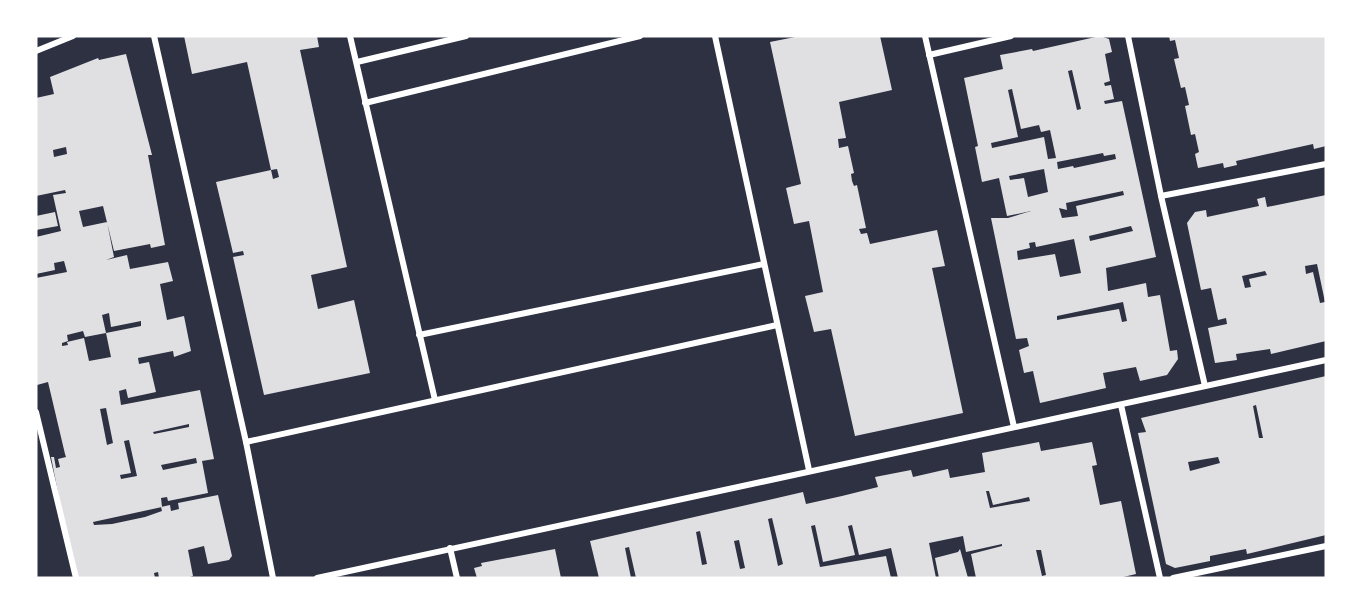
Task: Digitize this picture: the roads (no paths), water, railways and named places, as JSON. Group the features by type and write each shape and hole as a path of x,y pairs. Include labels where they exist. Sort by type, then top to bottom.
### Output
{"street":[{"path":"36,51 73,36"},
{"path":"154,36 246,442 273,578"},
{"path":"350,36 435,400"},
{"path":"357,62 466,36"},
{"path":"365,103 640,36"},
{"path":"715,36 809,470"},
{"path":"925,36 1014,427"},
{"path":"929,55 1011,36"},
{"path":"1128,36 1161,196 1205,386"},
{"path":"1161,196 1326,164"},
{"path":"419,334 764,264"},
{"path":"246,442 777,325"},
{"path":"317,578 1326,360"},
{"path":"1121,405 1160,578"},
{"path":"36,412 76,578"},
{"path":"1173,578 1326,546"},
{"path":"450,548 457,578"}]}
